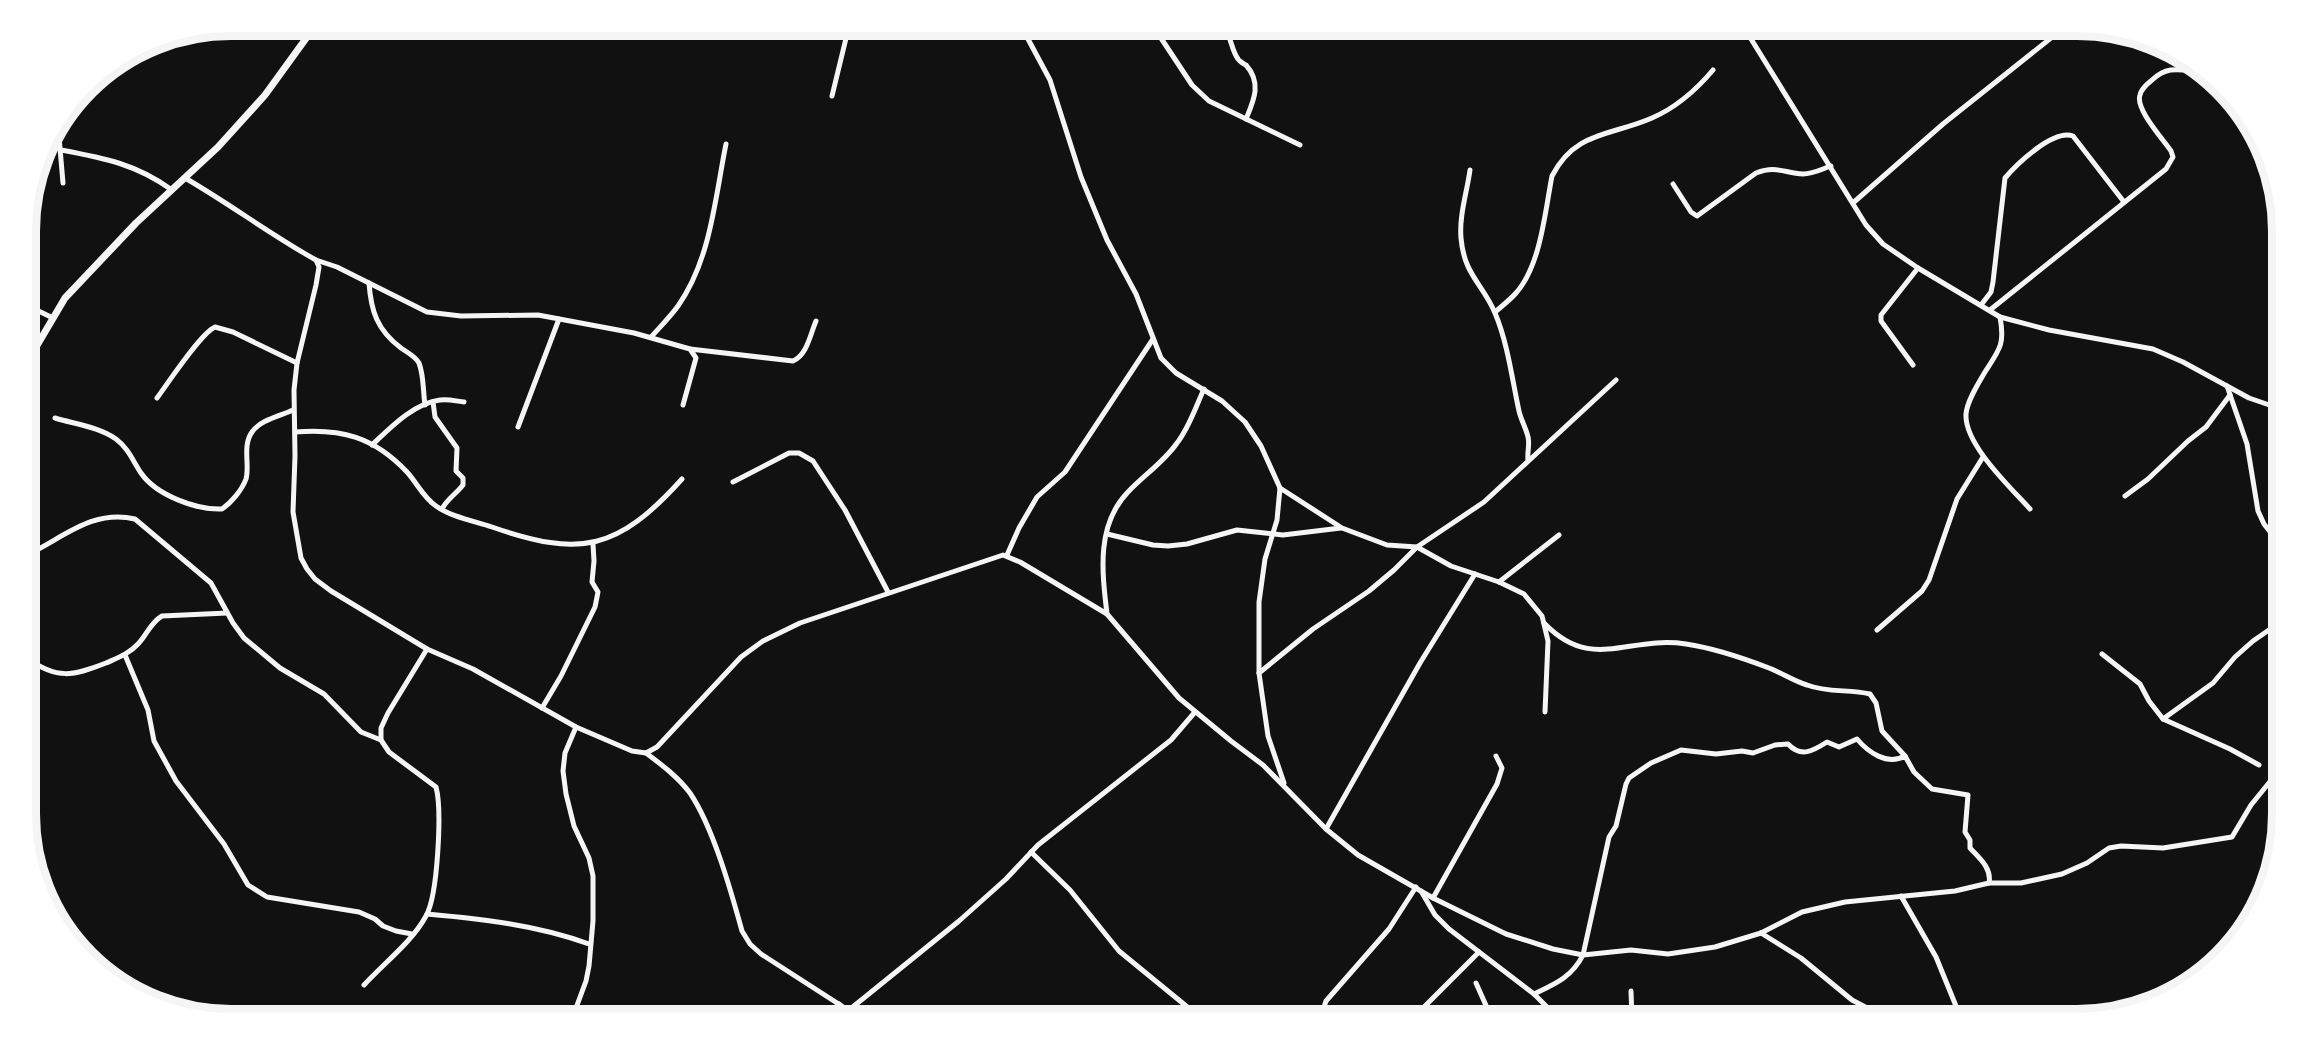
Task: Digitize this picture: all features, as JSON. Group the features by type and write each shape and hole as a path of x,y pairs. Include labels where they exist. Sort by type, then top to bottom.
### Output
{"street":[{"path":"36,346 65,298 136,223 218,147 265,94 308,36"},
{"path":"832,96 847,36"},
{"path":"1027,36 1050,80 1081,177 1107,240 1136,294 1161,358 1176,373 1222,401 1245,422 1261,446 1280,488 1277,520 1265,559 1259,602 1259,673 1268,736 1285,785"},
{"path":"1160,36 1187,78 1209,101 1300,145"},
{"path":"1230,36 1238,59 1246,66 1256,87 1255,98 1245,119"},
{"path":"1749,36 1854,202 1866,225 1883,244 1918,268 2000,317 2049,330 2153,349 2249,398 2272,406"},
{"path":"1854,202 1943,124 2053,36"},
{"path":"1990,310 2166,169 2172,157 2171,151 2142,110 2139,102 2140,94 2150,82 2168,69 2185,69"},
{"path":"1495,312 1516,293 1539,248 1552,176 1571,148 1583,140 1654,117 1690,94 1713,70"},
{"path":"1981,305 1990,292 1993,282 2005,178 2030,154 2056,137 2064,134 2073,136 2124,202"},
{"path":"60,138 63,183"},
{"path":"651,337 679,305 702,255 713,222 726,144"},
{"path":"61,150 122,162 151,175 172,190"},
{"path":"1673,184 1691,212 1697,216 1756,173 1774,168 1803,174 1831,166"},
{"path":"1470,170 1461,238 1466,264 1495,312 1508,355 1519,414 1528,435 1528,460"},
{"path":"185,178 219,197 266,231 316,260 337,267 427,312 461,316 538,315 651,337 690,349 793,361 800,358 816,321"},
{"path":"316,260 319,267 297,363 293,410 295,432 293,512 301,558 307,569 315,579 331,591 427,649 473,669 576,727 618,746 646,753 671,772 690,793 706,821 742,931 750,944 761,954 847,1009"},
{"path":"1913,365 1881,321 1881,315 1918,268"},
{"path":"369,283 371,308 376,320 394,342 418,361 425,405"},
{"path":"36,310 53,318"},
{"path":"2000,317 2004,337 1975,391 1966,414 1968,426 1983,457 2030,509"},
{"path":"518,427 559,319"},
{"path":"157,398 201,340 215,327 233,332 297,363"},
{"path":"1007,555 1018,528 1038,497 1065,472 1125,385 1153,339"},
{"path":"683,405 696,358 690,349"},
{"path":"1259,673 1313,629 1369,591 1417,547 1484,502 1617,380"},
{"path":"2227,386 2247,444 2258,511 2272,534"},
{"path":"1107,614 1102,557 1112,515 1127,493 1168,455 1179,441 1204,389"},
{"path":"2125,496 2148,479 2187,441 2206,428 2230,395"},
{"path":"372,445 398,421 425,405 446,400 464,402"},
{"path":"433,402 435,417 457,448 456,471 463,478 464,485 447,500 442,509"},
{"path":"55,418 94,428 114,438 129,453 141,474 168,495 193,506 216,510 227,506 246,480 248,439 252,431 269,420 293,410"},
{"path":"295,432 321,430 352,435 395,461 408,473 424,496 442,509 522,538 579,545 593,544 638,523 682,479"},
{"path":"733,482 789,453 799,453 813,461 845,510 888,592"},
{"path":"1876,630 1917,596 1929,580 1957,499 1983,457"},
{"path":"1280,488 1342,528 1386,545 1417,547 1451,566 1499,582 1524,594 1542,616 1548,641 1545,712"},
{"path":"36,550 85,522 123,516 135,519 211,583 244,638 280,668 324,694 361,732 381,740"},
{"path":"1107,534 1153,545 1168,546 1187,544 1237,530 1291,535 1342,528"},
{"path":"1499,582 1559,535"},
{"path":"542,708 561,676 595,607 598,592 592,582 593,544"},
{"path":"646,753 667,738 741,657 763,641 800,623 997,555 1007,555 1107,614 1179,698 1263,765 1326,829 1358,855 1434,898 1506,934 1528,943 1583,955 1631,950 1668,954 1715,947 1761,933 1802,912 1845,902 1954,891 1989,883 2021,883 2062,874 2087,863 2109,848 2121,846 2163,848 2232,837 2251,805 2272,779"},
{"path":"1326,829 1420,663 1475,574"},
{"path":"36,665 55,673 68,675 81,673 124,655 138,644 155,620 162,616 227,613"},
{"path":"1544,623 1555,635 1568,643 1590,651 1638,644 1685,644 1770,668 1807,685 1838,692 1857,691 1870,694 1876,703 1882,731 1905,756 1914,772 1932,789 1968,795 1965,832 1970,840 1970,848 1988,868 1991,876 1989,883"},
{"path":"2163,719 2213,683 2253,641 2272,628"},
{"path":"364,985 412,934 427,914 437,874 438,792 431,782 389,752 381,740 381,728 388,712 427,649"},
{"path":"2102,654 2140,684 2149,701 2163,719 2230,749 2259,765"},
{"path":"124,655 148,710 154,741 170,771 224,844 248,885 267,897 328,905 359,912 396,932 412,934"},
{"path":"850,1009 959,921 1006,879 1031,852 1090,802 1171,740 1195,712"},
{"path":"575,1009 586,981 593,921 593,876 589,858 574,826 563,771 565,753 576,727"},
{"path":"1534,994 1567,977 1577,968 1583,955 1609,837 1616,826 1626,784 1629,778 1644,767 1680,750 1716,754 1742,751 1753,753 1775,745 1788,744 1794,751 1804,753 1811,752 1827,742 1839,747 1857,739 1865,749 1881,758 1900,759 1905,756"},
{"path":"1434,898 1497,784 1502,768 1497,756"},
{"path":"1031,852 1070,890 1119,951 1190,1009"},
{"path":"1418,889 1435,915 1455,934 1517,984 1534,994 1548,1009"},
{"path":"1322,1009 1389,929 1418,889"},
{"path":"1901,896 1936,957 1956,1006"},
{"path":"427,914 497,921 589,944"},
{"path":"1761,933 1801,958 1852,1000 1869,1009"},
{"path":"1422,1009 1479,952"},
{"path":"1476,983 1488,1009"},
{"path":"1631,991 1632,1009"},
{"path":"833,1009 839,1004"}]}
